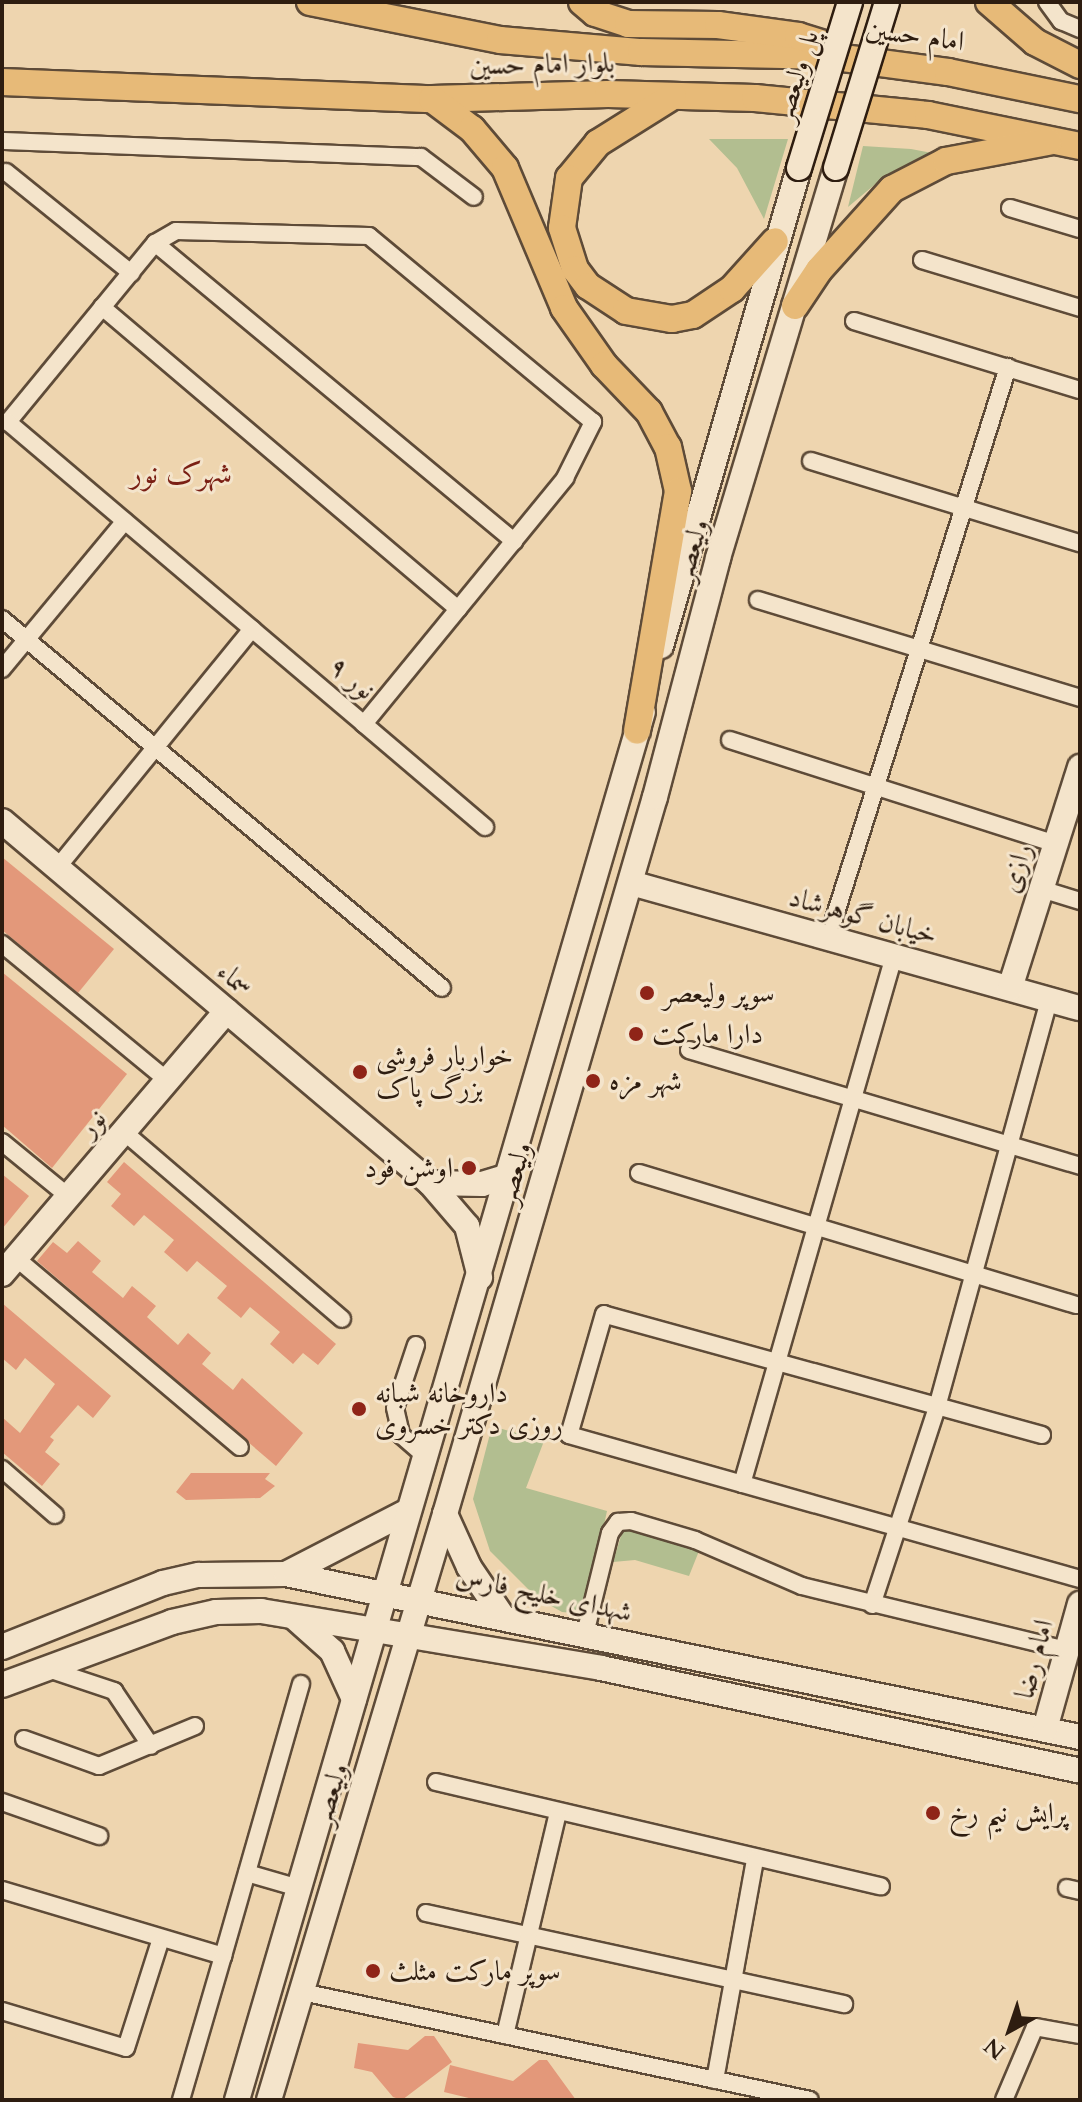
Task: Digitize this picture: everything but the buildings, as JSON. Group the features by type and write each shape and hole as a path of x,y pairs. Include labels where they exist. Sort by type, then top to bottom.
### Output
{"main road":[{"name":"امام حسین","path":"310,2 500,40 887,63 1080,99"},
{"path":"582,2 595,13 628,24 779,32 887,63"},
{"path":"837,43 838,2"},
{"name":"پل ولیعصر","path":"799,168 850,2"},
{"path":"855,108 887,2"},
{"path":"989,2 1035,42 1080,65"},
{"name":"بلوار امام حسین","path":"2,82 432,99 673,96 855,108 1070,143"},
{"path":"673,96 598,143 569,178 562,228 575,269 588,286 626,311 672,319 693,315 732,289 775,241"},
{"path":"432,99 472,129 505,168 564,308 604,365 649,412 671,457 678,491 637,731"},
{"name":"ولیعصر","path":"269,2100 631,883 718,558 855,108"},
{"path":"795,306 819,270 892,189 946,161 1070,143"},
{"name":"ولیعصر","path":"237,2100 372,1631 480,1277 775,241 799,168"},
{"name":"رازی","path":"1010,988 1080,767"},
{"name":"سماء","path":"2,821 430,1183 467,1226 480,1277"},
{"name":"خیابان گوهرشاد","path":"631,883 1080,1008"},
{"name":"نور","path":"9,1266 227,1011"},
{"path":"430,1183 482,1184 508,1176"},
{"path":"286,1574 408,1511"},
{"path":"445,1514 469,1567 503,1617"},
{"name":"شهدای خلیج فارس","path":"2,1647 163,1583 199,1575 286,1574 420,1599 1080,1737"},
{"name":"امام رضا","path":"1045,1729 1080,1604"},
{"path":"290,1614 332,1651 354,1699"},
{"path":"2,1685 42,1668 201,1615 290,1614 372,1631 601,1668 1080,1771"}],"street":[{"path":"1047,2 1061,21 1080,29"},
{"path":"2,141 421,157 474,197"},
{"path":"6,172 131,273"},
{"path":"1010,208 1080,229"},
{"name":"نور ۹","path":"102,307 8,422 364,724 565,478 593,422 369,236 176,231 155,243"},
{"path":"458,609 102,307 155,243 514,541"},
{"path":"922,260 1080,308"},
{"path":"854,321 1080,390"},
{"path":"833,922 1008,367"},
{"path":"811,461 1080,543"},
{"path":"2,669 125,521"},
{"path":"758,600 920,646 1080,698"},
{"path":"2,619 442,988"},
{"path":"57,868 252,629"},
{"path":"364,724 485,827"},
{"path":"730,740 1056,844"},
{"path":"1041,889 1080,901"},
{"path":"2,944 168,1081"},
{"path":"742,1484 894,956"},
{"path":"872,1605 937,1407 1049,999"},
{"path":"689,1050 1080,1166"},
{"path":"124,1132 342,1319"},
{"path":"2,1142 68,1196"},
{"path":"639,1173 974,1271 1077,1305"},
{"path":"9,1266 240,1447"},
{"path":"1042,1435 778,1359 604,1314 569,1435 1080,1579"},
{"path":"416,1345 395,1408 401,1435 425,1456"},
{"path":"2,1469 55,1515"},
{"path":"585,1634 610,1533 618,1522 695,1540 740,1564 872,1605 1066,1650"},
{"path":"42,1668 114,1691 151,1746"},
{"path":"181,2100 301,1684"},
{"path":"24,1739 99,1766 195,1726"},
{"path":"436,1782 881,1886"},
{"path":"2,1802 99,1836"},
{"path":"505,2035 558,1812"},
{"path":"715,2080 755,1859"},
{"path":"247,1873 299,1888"},
{"path":"2,1890 223,1956"},
{"path":"426,1913 733,1977 844,2004"},
{"path":"2,2011 126,2048 161,1938"},
{"path":"302,1992 810,2100"},
{"path":"1004,2100 1035,2027 1080,2035"}],"green space":[{"path":"709,139 788,139 764,219 737,168"},
{"path":"863,146 932,153 879,181 848,207"},
{"path":"492,1426 544,1441 526,1488 607,1511 585,1614 562,1612 537,1598 490,1551 473,1499"},
{"path":"624,1526 701,1546 689,1576 635,1560 613,1562"}],"place":[{"name":"سوپر ولیعصر","path":"647,993"},
{"name":"دارا مارکت","path":"636,1034"},
{"name":"خواربار فروشی بزرگ پاک","path":"360,1072"},
{"name":"شهر مزه","path":"593,1081"},
{"name":"اوشن فود","path":"469,1168"},
{"name":"داروخانه شبانه روزی دکتر خسروی","path":"359,1409"},
{"name":"پرایش نیم رخ","path":"933,1813"},
{"name":"سوپر مارکت مثلث","path":"373,1971"}],"district":[{"name":"شهرک نور","path":"181,474"}]}
